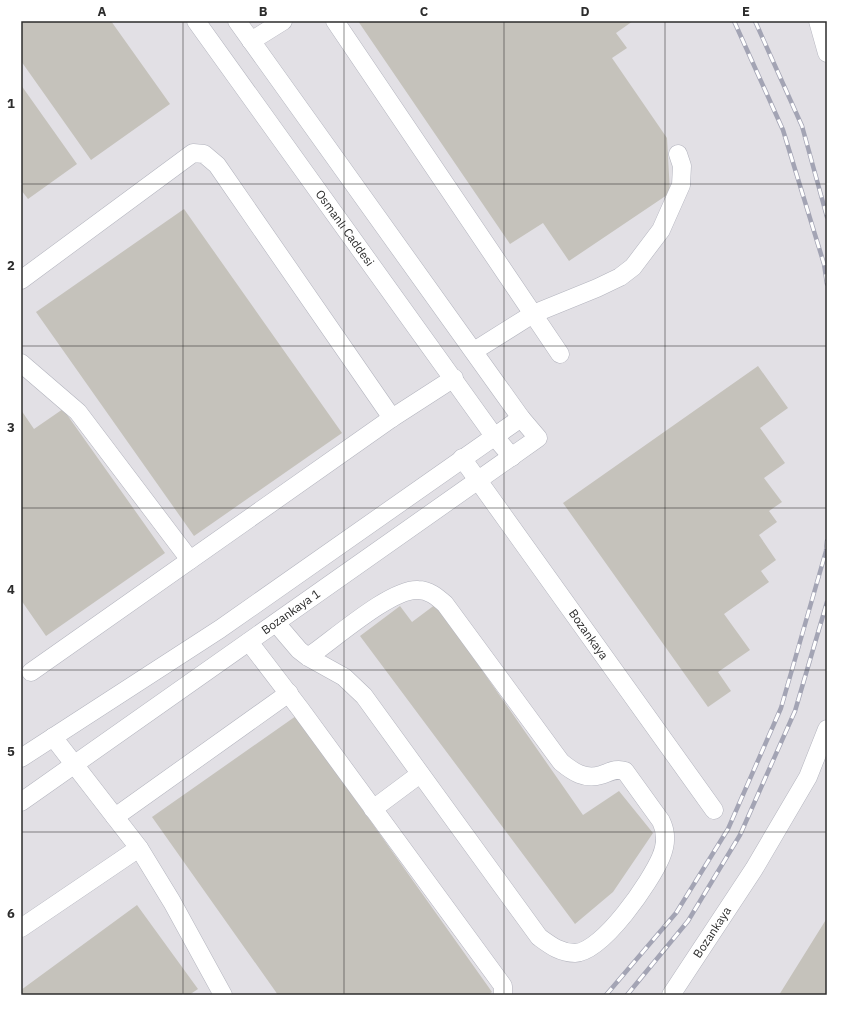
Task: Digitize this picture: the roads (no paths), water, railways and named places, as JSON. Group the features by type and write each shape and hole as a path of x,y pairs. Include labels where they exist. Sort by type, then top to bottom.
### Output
{"street":[{"name":"Osmanlı Caddesi","path":"196,21 454,378 494,436 512,457"},
{"path":"21,758 220,629 520,418 474,351 237,21"},
{"path":"251,41 283,21"},
{"path":"335,21 560,354"},
{"path":"818,21 827,53"},
{"path":"21,280 193,153 204,154 217,165 392,418"},
{"path":"474,351 533,314 597,288 620,277 632,267 661,230 681,185 682,166 678,154"},
{"path":"21,363 78,412 190,560"},
{"path":"31,672 392,418 454,378"},
{"name":"Bozankaya 1","path":"21,802 478,482 538,438 520,418"},
{"name":"Bozankaya","path":"462,458 714,810"},
{"path":"276,623 299,650 308,657 344,677 364,696 539,937 562,951 576,953 601,939 632,906 661,857 664,846 665,829 661,821 626,771 620,769 589,776 579,775 560,762 445,604 435,595 418,590 401,593 384,602 308,657"},
{"path":"249,642 289,693 503,986 502,995"},
{"path":"115,817 289,693"},
{"name":"Bozankaya","path":"671,995 754,869 808,777 827,730"},
{"path":"53,737 139,848 172,902 222,995"},
{"path":"373,809 420,774"},
{"path":"21,928 139,848"}],"railway":[{"path":"734,21 783,130 824,264 827,284"},
{"path":"755,21 802,126 827,217"},
{"path":"606,995 676,913 728,829 781,708 826,551 827,541"},
{"path":"627,995 688,921 740,835 795,711 827,602"}]}
